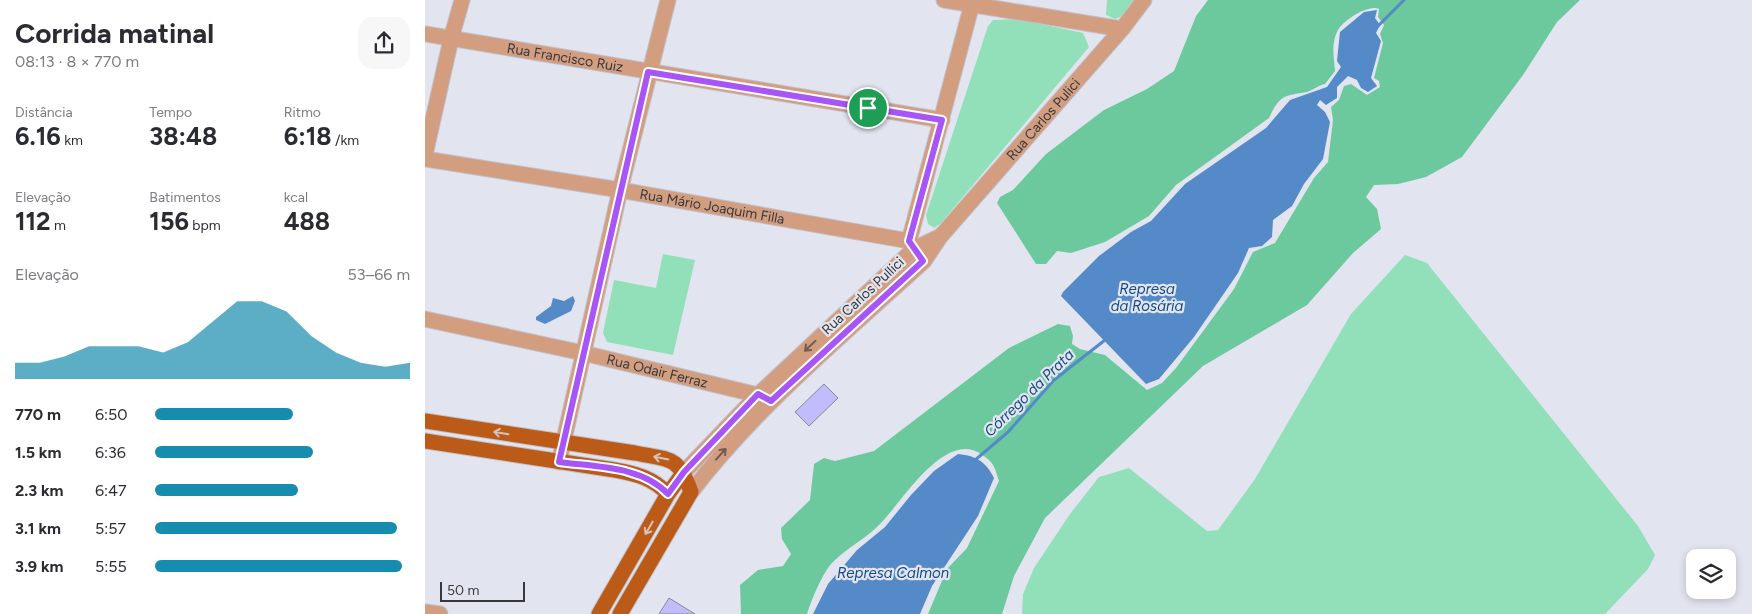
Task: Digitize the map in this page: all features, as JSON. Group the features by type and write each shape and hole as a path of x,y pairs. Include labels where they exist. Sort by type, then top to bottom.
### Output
{"main road":[{"path":"425,421 669,459 678,464 684,472 691,492"},
{"path":"425,441 643,476 658,484 668,494"},
{"name":"Rua Carlos Pullici","path":"599,614 668,494 684,472"},
{"name":"Rua Carlos Pullici","path":"620,614 691,492"}],"street":[{"path":"425,155 451,39 462,0"},
{"path":"559,462 620,190 648,72 668,0"},
{"path":"944,0 972,2 1122,29"},
{"name":"Rua Carlos Pulici","path":"940,237 1122,29 1144,0"},
{"path":"916,250 942,120 972,2"},
{"name":"Rua Francisco Ruiz","path":"425,34 942,120"},
{"name":"Rua Mário Joaquim Filla","path":"425,159 620,190 916,250"},
{"name":"Rua Carlos Pullici","path":"684,472 764,398 916,250 940,237"},
{"name":"Rua Odair Ferraz","path":"425,319 583,353 764,398"},
{"name":"Rua Carlos Pullici","path":"691,492 764,398"},
{"path":"425,612 440,614"}],"green space":[{"path":"1107,0 1138,0 1129,13 1115,19 1106,15"},
{"path":"1208,0 1580,0 1557,22 1523,75 1462,157 1426,177 1398,184 1374,185 1366,197 1377,209 1381,229 1353,253 1307,305 1203,366 1045,518 1014,576 1002,614 928,614 947,569 967,548 999,481 995,468 989,460 981,454 967,449 953,451 939,460 925,472 874,529 832,563 821,580 807,614 741,614 740,585 758,570 783,566 791,554 782,539 781,528 810,500 814,464 824,458 835,461 874,451 1009,348 1058,324 1070,326 1073,336 1072,344 1080,349 1105,355 1147,390 1162,383 1176,368 1234,289 1253,252 1275,243 1314,178 1328,162 1333,120 1331,107 1339,100 1344,86 1351,84 1367,95 1380,87 1379,81 1374,78 1383,43 1380,34 1384,25 1378,17 1379,9 1374,8 1362,11 1344,23 1337,32 1333,46 1335,71 1325,84 1307,92 1283,98 1276,105 1269,118 1176,185 1149,216 1105,242 1071,253 1057,251 1046,264 1036,264 997,203 1000,197 1013,190 1046,154 1104,110 1147,89 1174,71 1196,16"},
{"path":"1018,19 1083,33 1089,47 941,223 934,228 928,224 926,215 988,26 993,20"},
{"path":"663,254 695,260 673,355 607,342 603,333 614,280 656,288"},
{"path":"1405,255 1427,263 1638,526 1655,555 1648,569 1605,614 1022,614 1023,594 1034,568 1070,514 1099,477 1129,468 1207,531 1218,530 1255,479 1351,314"}],"water":[{"name":"Represa da Rosária","path":"1377,10 1375,18 1380,25 1376,33 1381,41 1371,78 1377,86 1368,92 1361,88 1357,80 1348,76 1337,87 1337,98 1326,105 1320,100 1317,105 1325,112 1330,122 1323,159 1304,184 1292,206 1273,220 1272,237 1262,246 1249,248 1238,273 1194,337 1159,379 1146,384 1061,296 1063,292 1099,256 1131,232 1151,221 1185,184 1266,128 1290,100 1327,87 1341,67 1337,61 1340,32 1364,12"},
{"path":"573,296 575,301 571,311 545,324 536,320 536,317 551,306 553,298 564,301"},
{"name":"Represa Calmon","path":"958,454 976,458 988,468 994,478 978,516 932,586 920,614 813,614 828,584 857,550 885,527 911,495 934,471"}],"building":[{"path":"824,384 838,398 809,426 795,412"},
{"path":"669,598 695,614 659,614"}],"waterway":[{"name":"Córrego da Prata","path":"1378,26 1404,0"},
{"name":"Córrego da Prata","path":"974,461 1008,432 1054,380 1105,340"}],"route":[{"path":"648,72 868,108 942,120 909,241 923,261 771,401 758,394 684,472 668,494 658,484 643,476 559,462 648,72"}]}
